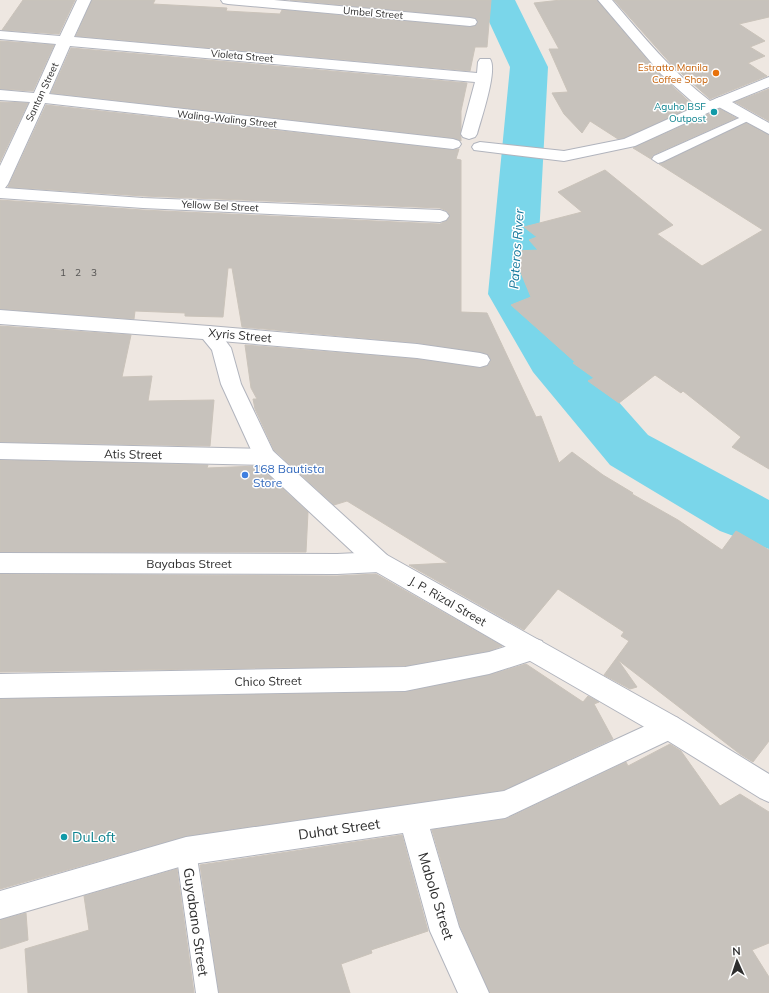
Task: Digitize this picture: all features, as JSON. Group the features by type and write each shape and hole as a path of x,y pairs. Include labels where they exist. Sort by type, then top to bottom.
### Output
{"street":[{"name":"Santan Street","path":"0,184 84,0"},
{"name":"Umbel Street","path":"228,0 470,22"},
{"path":"605,0 645,49 682,88 714,105 769,129"},
{"name":"Violeta Street","path":"0,35 484,78"},
{"path":"470,134 484,78 485,62"},
{"path":"480,147 564,156 629,143 769,82"},
{"name":"Waling-Waling Street","path":"0,95 40,98 453,144"},
{"name":"Yellow Bel Street","path":"0,193 143,203 440,216"},
{"name":"Xyris Street","path":"0,317 209,332 417,351 480,360"},
{"name":"J. P. Rizal Street","path":"209,332 221,348 231,384 265,457 378,562 534,649 669,727 769,789"},
{"name":"Atis Street","path":"0,451 265,457"},
{"name":"Bayabas Street","path":"0,563 337,564 378,562"},
{"name":"Chico Street","path":"0,686 405,679 489,663 534,649"},
{"name":"Duhat Street","path":"0,905 186,851 413,819 505,804 669,727"},
{"name":"Mabolo Street","path":"413,819 445,931 474,993"}],"lane":[{"path":"658,159 746,118"},
{"name":"Guyabano Street","path":"186,851 207,993"}],"building":[{"path":"23,0 75,0 59,34 2,30"},
{"path":"92,0 155,0 153,4 227,8 226,11 280,14 282,10 470,27 475,26 478,23 475,18 290,0 491,0 487,47 475,47 470,71 76,36"},
{"path":"561,0 597,0 660,75 694,106 624,138 618,139 590,121 582,133 564,114 552,93 568,92 549,49 559,49 534,3"},
{"path":"614,0 769,0 769,17 739,24 765,41 750,47 765,56 748,63 767,76 710,99 672,65"},
{"path":"0,41 54,45 33,91 0,89"},
{"path":"71,48 467,83 461,111 461,141 453,138 51,93"},
{"path":"769,89 769,121 735,102"},
{"path":"0,102 28,103 0,162"},
{"path":"46,105 453,150 459,149 456,159 461,160 461,312 487,313 536,417 541,416 559,463 572,452 603,475 633,493 632,494 678,520 722,550 736,531 769,550 769,741 753,762 740,754 618,660 637,687 630,689 604,675 629,641 621,636 624,632 558,589 524,630 409,565 448,563 347,501 334,505 274,450 255,409 253,399 257,399 251,388 245,345 417,359 480,368 487,366 491,361 487,354 417,343 242,327 232,268 228,268 223,317 185,316 185,313 135,311 134,319 0,309 0,200 143,210 440,224 450,217 447,211 440,208 143,196 8,187"},
{"path":"720,109 736,118 653,155 651,159 633,148"},
{"path":"746,123 769,135 769,469 732,447 741,437 683,391 681,393 655,375 619,403 588,381 594,378 573,363 575,362 511,305 531,297 516,261 519,261 516,251 538,250 529,240 537,237 524,227 582,212 558,192 605,170 673,225 657,234 702,266 763,230 659,164"},
{"path":"0,326 131,335 122,377 152,376 148,401 214,400 210,446 0,442"},
{"path":"0,460 208,465 207,468 258,466 308,512 306,552 0,552"},
{"path":"0,574 337,576 376,574 502,646 489,651 405,666 0,672"},
{"path":"526,664 583,702 588,696 599,702 594,704 613,739 504,790 186,836 0,889 0,699 405,692 489,675"},
{"path":"670,744 681,751 720,806 740,794 769,812 769,943 752,950 769,977 769,993 490,993 460,926 432,830 506,819 626,762 628,766"},
{"path":"402,835 428,931 371,950 372,953 341,964 350,993 219,993 200,865"},
{"path":"177,869 194,993 28,993 25,949 89,930 84,896"},
{"path":"26,913 28,940 0,949 0,920"}],"waterway":[{"name":"Pateros River","path":"497,0 529,67 512,294 551,359 629,450 740,514 769,525"}],"place":[{"name":"Estratto Manila Coffee Shop","path":"716,73"},
{"name":"Aguho BSF Outpost","path":"714,112"},
{"name":"168 Bautista Store","path":"245,475"},
{"name":"DuLoft","path":"64,837"}]}
